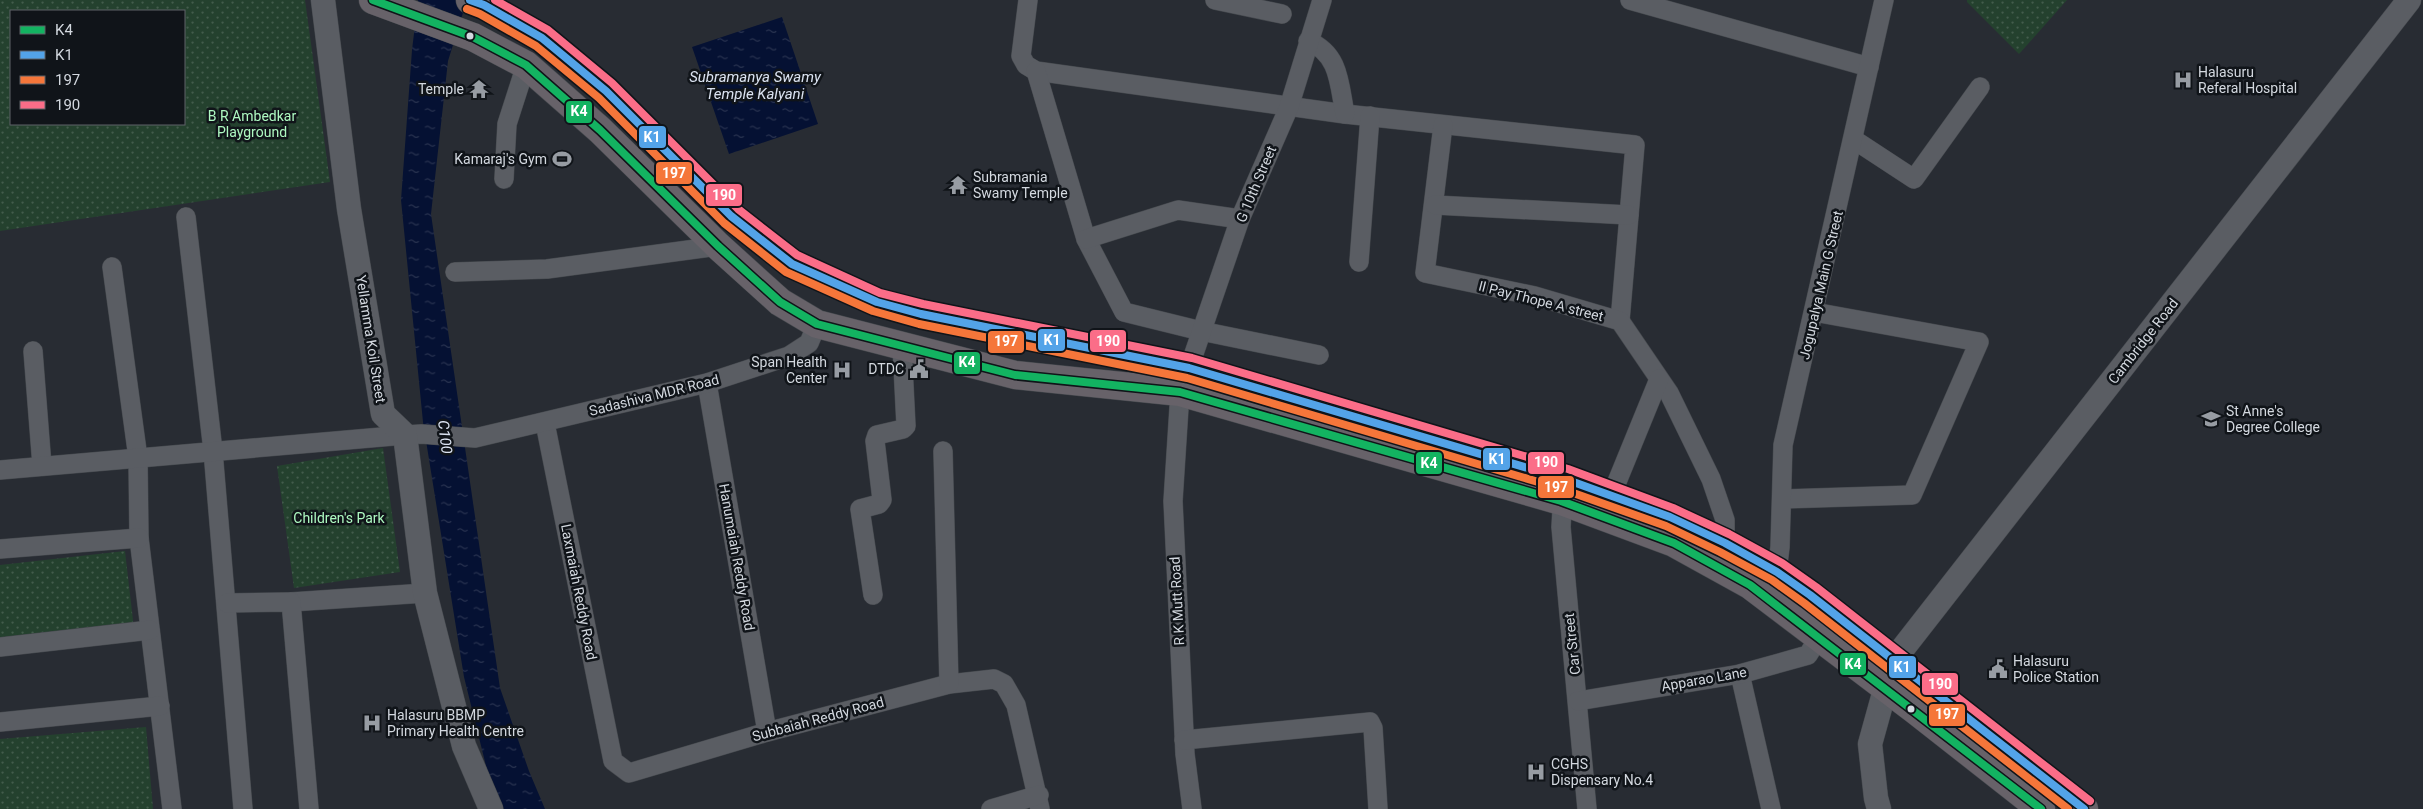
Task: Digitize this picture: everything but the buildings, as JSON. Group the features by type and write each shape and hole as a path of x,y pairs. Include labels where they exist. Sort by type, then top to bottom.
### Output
{"main road":[{"path":"479,2 542,38 606,91 731,216 797,266 877,302 1184,380 1563,490 1674,543 1750,585 1886,687 2041,809"},
{"path":"384,5 473,38 526,65 600,130 718,246 780,302 817,324 1015,375 1184,380"},
{"path":"780,302 797,266"},
{"path":"1563,490 1612,494 1670,516 1725,543 1777,572 1810,595 2084,809"}],"street":[{"name":"Yellamma Koil Street","path":"324,0 349,209 383,414 413,435"},
{"path":"1028,0 1021,56 1026,65 1036,72 1344,114 1635,145 1620,321"},
{"path":"1215,0 1241,3 1282,14"},
{"name":"G 10th Street","path":"1184,380 1240,219 1289,106 1322,0"},
{"path":"1630,0 1680,8 1869,67"},
{"name":"Jogupalya Main G Street","path":"1777,572 1780,547 1783,445 1884,0"},
{"name":"Cambridge Road","path":"1880,809 1876,798 1870,744 1893,660 2409,0"},
{"path":"1308,41 1320,46 1335,63 1344,114"},
{"path":"504,179 507,124 526,65"},
{"path":"1036,72 1086,239 1124,312 1201,331 1319,355"},
{"path":"1853,139 1914,179 1980,87"},
{"path":"1358,262 1370,116"},
{"path":"1443,125 1435,206 1628,215"},
{"name":"Il Pay Thope A street","path":"1435,206 1425,273 1535,296 1620,321 1673,401 1711,479 1725,520 1725,543"},
{"path":"1086,239 1178,210 1240,219"},
{"path":"186,217 213,451 227,603 242,809"},
{"path":"455,272 547,270 718,246"},
{"path":"112,267 138,458 139,538 172,809"},
{"path":"1782,499 1912,496 1979,342 1814,312"},
{"name":"Sadashiva MDR Road","path":"0,470 413,435 475,438 707,382 789,356 809,343 817,324"},
{"path":"873,595 860,509 879,504 882,500 875,441 877,435 882,432 903,430 906,426 902,346"},
{"path":"33,352 42,466"},
{"path":"1612,494 1659,379"},
{"name":"R K Mutt Road","path":"1184,380 1173,501 1184,740 1192,809"},
{"name":"Hanumaiah Reddy Road","path":"707,382 767,732"},
{"name":"Laxmaiah Reddy Road","path":"545,422 613,761"},
{"path":"413,435 425,593 464,746 491,809"},
{"path":"942,452 949,684"},
{"name":"Car Street","path":"1563,490 1561,527 1587,809"},
{"path":"0,549 139,538"},
{"path":"227,603 291,602 425,593"},
{"path":"291,602 309,809"},
{"path":"0,647 150,630"},
{"name":"Apparao Lane","path":"1578,701 1740,674 1808,655 1819,637"},
{"path":"1740,674 1771,809"},
{"name":"Subbaiah Reddy Road","path":"613,761 629,773 767,732 949,684 994,678 1004,684 1016,704 1039,802"},
{"path":"0,722 160,706"},
{"path":"1184,740 1371,723 1373,728 1378,809"},
{"path":"991,809 1039,802"}],"green space":[{"name":"B R Ambedkar Playground","path":"0,0 305,0 330,182 0,231"},
{"path":"1967,0 2067,0 2019,54"},
{"name":"Children's Park","path":"383,448 400,572 294,588 277,466"},
{"path":"125,551 134,629 0,644 0,565"},
{"path":"146,727 153,809 0,809 0,739"}],"water":[{"name":"C100","path":"418,0 467,0 448,61 431,214 500,688 529,771 545,809 504,809 489,778 464,677 423,422 401,200 412,50"},
{"name":"Subramanya Swamy Temple Kalyani","path":"782,17 818,124 729,154 692,47"}],"transit line":[{"name":"K4","path":"373,0 473,37 526,65 600,130 718,246 780,302 817,324 1015,375 1180,392 1561,501 1674,543 1750,585 2041,809"},
{"name":"K1","path":"470,0 484,5 542,38 606,91 731,216 792,264 877,302 921,314 1189,368 1565,479 1670,517 1725,543 1777,572 1810,595 2084,809"},
{"name":"190","path":"495,0 548,30 612,83 738,209 797,255 880,293 923,304 1192,358 1568,469 1673,508 1729,534 1782,563 1816,587 2090,801"},
{"name":"197","path":"467,9 480,14 536,46 599,98 724,223 786,272 873,311 919,324 1187,378 1562,489 1666,526 1772,580 2068,809"}],"place":[{"name":"Halasuru Referal Hospital","path":"2183,80"},
{"name":"Temple","path":"479,89"},
{"name":"Kamaraj's Gym","path":"562,159"},
{"name":"Subramania Swamy Temple","path":"958,185"},
{"name":"DTDC","path":"919,369"},
{"name":"Span Health Center","path":"842,370"},
{"name":"St Anne's Degree College","path":"2211,419"},
{"name":"Halasuru Police Station","path":"1998,669"},
{"name":"Halasuru BBMP Primary Health Centre","path":"372,723"},
{"name":"CGHS Dispensary No.4","path":"1536,772"}]}
